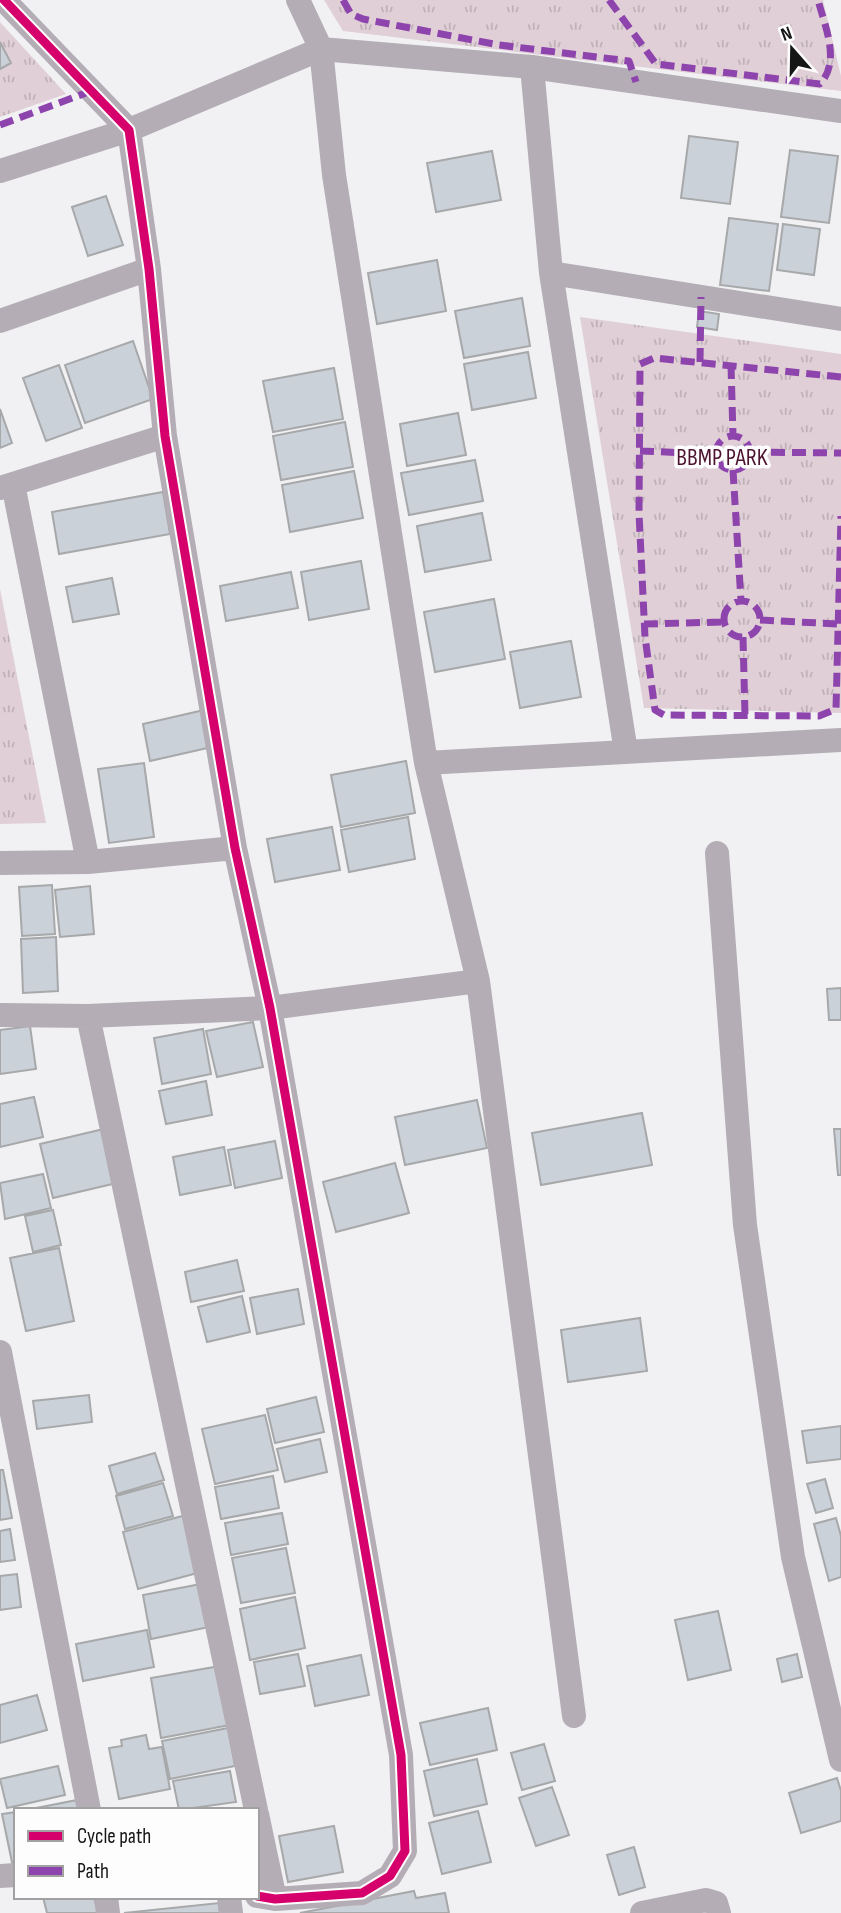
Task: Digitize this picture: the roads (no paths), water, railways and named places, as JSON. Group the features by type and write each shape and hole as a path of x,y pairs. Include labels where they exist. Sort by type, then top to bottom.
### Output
{"street":[{"path":"4,0 129,130 149,269 165,436 235,848 270,1008 401,1755 405,1851 390,1875 362,1893 266,1897 259,1831"},
{"path":"298,0 321,49 334,175 426,763 478,981 574,1716"},
{"path":"0,171 129,130 321,49 532,67 841,111"},
{"path":"532,67 551,273 626,752"},
{"path":"0,321 149,269"},
{"path":"551,273 841,319"},
{"path":"88,862 6,486 165,436"},
{"path":"426,763 841,740"},
{"path":"0,863 88,862 235,848"},
{"path":"717,853 745,1225 793,1557 841,1760"},
{"path":"0,1014 88,1016 270,1008 478,981"},
{"path":"88,1016 256,1808"},
{"path":"0,1352 89,1808"},
{"path":"642,1913 706,1900 716,1903 719,1913"}],"park label":[{"name":"BBMP PARK","path":"722,457"}]}
